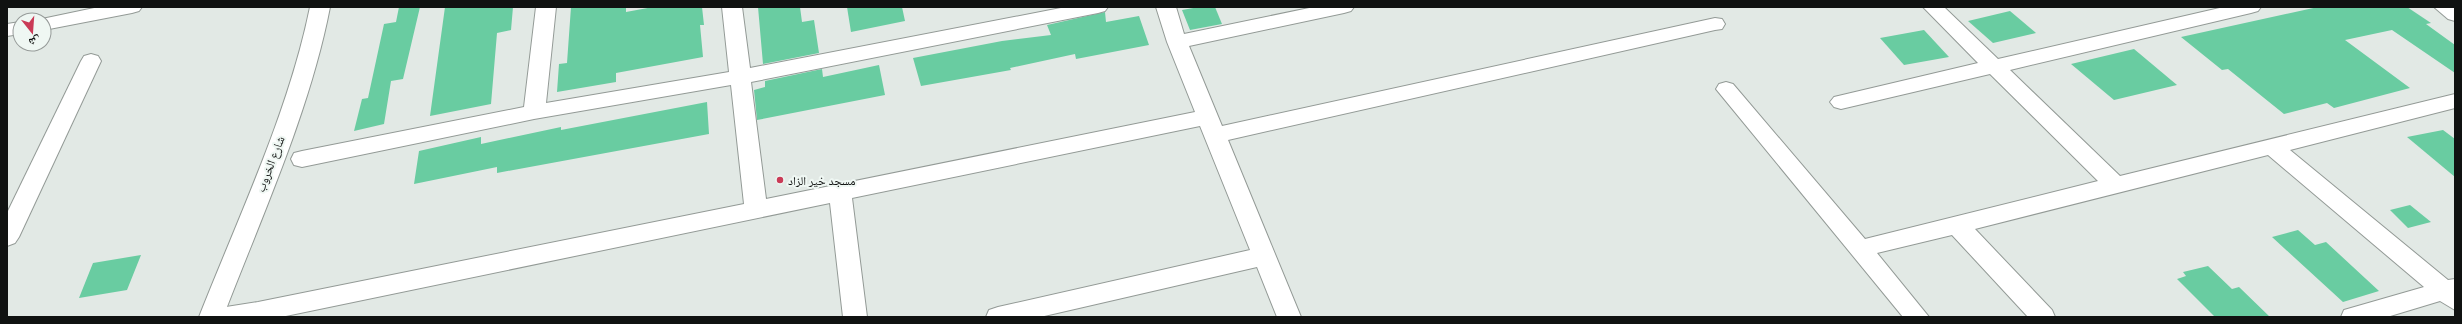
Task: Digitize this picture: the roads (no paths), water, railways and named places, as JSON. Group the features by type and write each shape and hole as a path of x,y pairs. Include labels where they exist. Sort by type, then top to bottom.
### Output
{"street":[{"path":"52,22 132,7"},
{"name":"شارع الخروب","path":"211,317 290,113 314,36 320,7"},
{"path":"534,112 546,7"},
{"path":"732,7 739,77 756,209"},
{"path":"302,159 534,112 739,77 1098,7"},
{"path":"1166,7 1177,42 1289,317"},
{"path":"1177,42 1344,7"},
{"path":"1933,7 2116,186"},
{"path":"1841,102 1993,65 2251,7"},
{"path":"2444,7 2455,15"},
{"path":"216,317 257,314 840,192 1211,126 1715,24"},
{"path":"7,237 91,61"},
{"path":"1726,89 1917,317"},
{"path":"1859,249 1958,226 2455,101"},
{"path":"2273,147 2451,293"},
{"path":"840,192 855,317"},
{"path":"1958,226 2043,317"},
{"path":"998,317 1264,256"},
{"path":"2353,317 2451,293"}],"place":[{"name":"مسجد خير الزاد","path":"780,180"}]}
